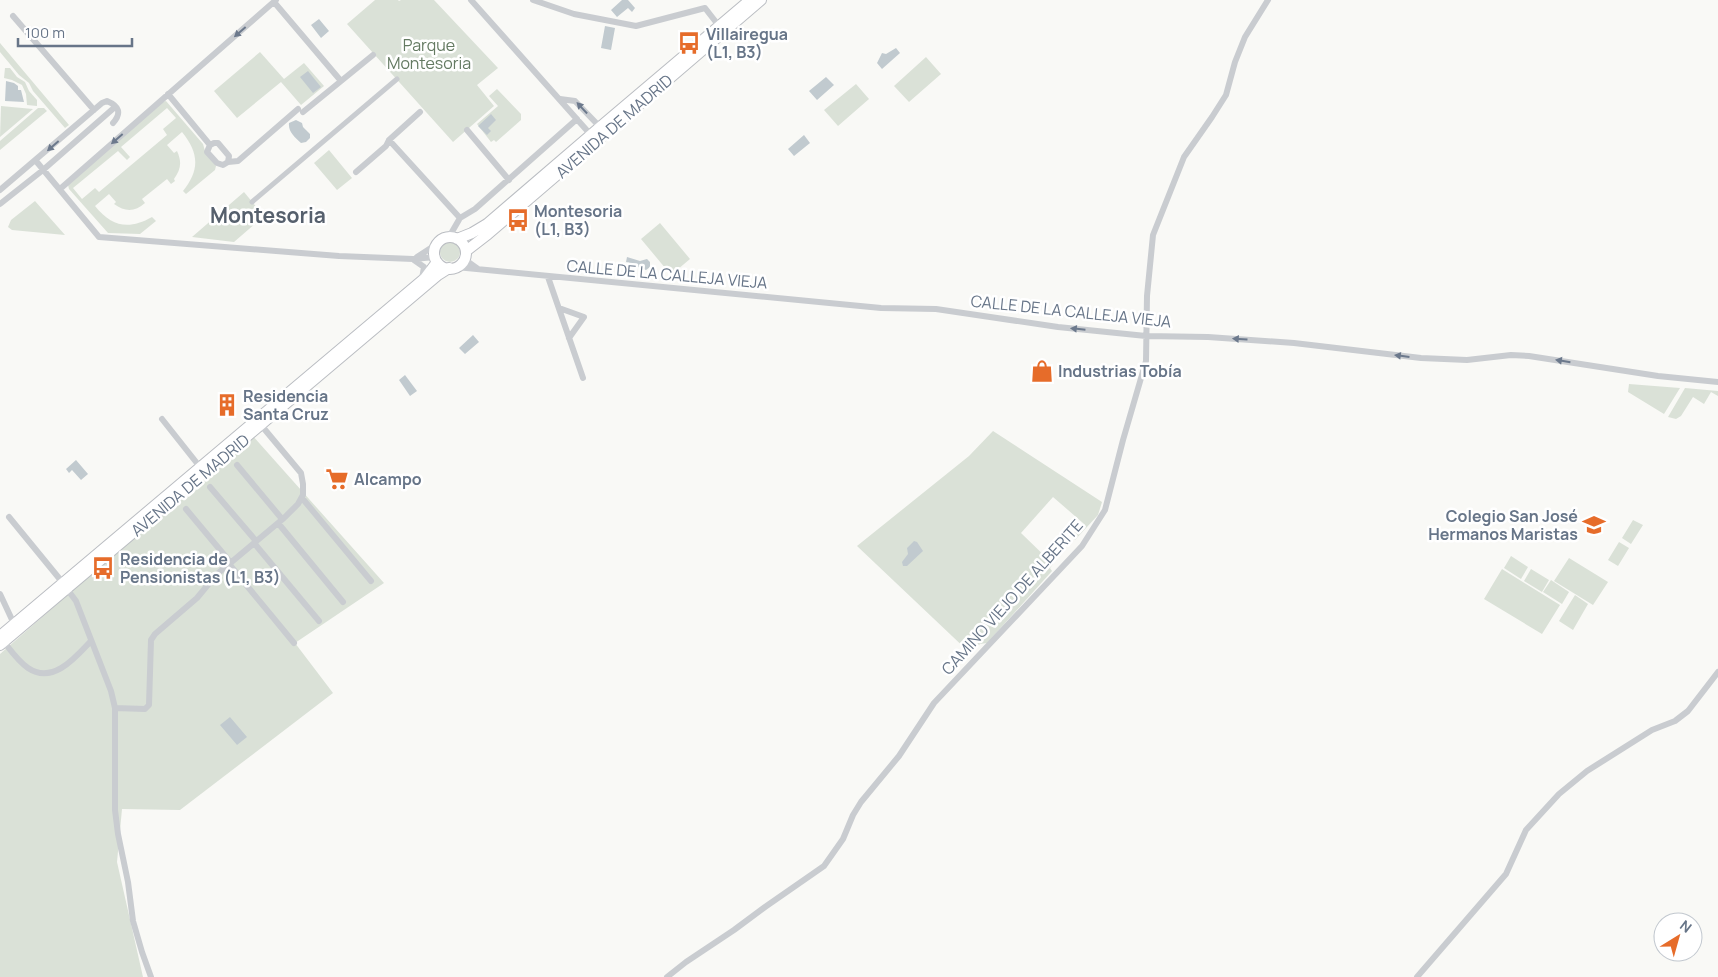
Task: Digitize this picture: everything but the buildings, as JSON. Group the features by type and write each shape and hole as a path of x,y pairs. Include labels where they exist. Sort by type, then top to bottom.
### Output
{"main road":[{"name":"AVENIDA DE MADRID","path":"453,238 472,233 487,224 750,0"},
{"name":"AVENIDA DE MADRID","path":"465,255 761,0"},
{"path":"453,238 461,242 465,255 453,268 441,265 436,260 434,252 440,240 453,238"},
{"name":"AVENIDA DE MADRID","path":"1,641 200,467 420,281 430,272 436,260"},
{"name":"AVENIDA DE MADRID","path":"1,641 14,624 65,586 261,425 438,275 453,268"}],"street":[{"path":"471,0 591,134"},
{"path":"533,0 574,14 636,26 705,8 719,26"},
{"name":"CAMINO VIEJO DE ALBERITE","path":"667,977 824,866 843,839 853,815 861,802 899,756 934,703 1082,546 1106,510 1123,440 1146,361 1147,296 1153,235 1184,156 1226,95 1234,62 1245,37 1268,0"},
{"path":"60,189 275,1 342,81"},
{"path":"13,16 94,110"},
{"path":"210,145 207,152 217,163 223,165 228,162 238,161 300,110 342,81 373,55"},
{"path":"252,202 397,79"},
{"path":"168,94 210,145"},
{"path":"560,98 575,101 600,127"},
{"path":"0,190 102,103 107,101 116,107 119,113 113,123"},
{"path":"0,204 43,170 116,107"},
{"path":"356,172 386,146 389,140 420,112"},
{"path":"453,238 460,218 475,209 577,120"},
{"path":"467,130 509,180"},
{"path":"389,140 460,218"},
{"path":"210,145 218,143 229,156 228,162"},
{"path":"36,161 99,237 339,256 436,260"},
{"path":"412,259 437,244"},
{"path":"465,255 479,270"},
{"path":"412,259 424,267 420,281"},
{"path":"453,268 479,270"},
{"name":"CALLE DE LA CALLEJA VIEJA","path":"479,270 872,307 936,309 1058,327 1146,336 1208,337 1294,343 1421,358 1467,360 1511,355 1529,356 1658,376 1718,382"},
{"path":"548,276 583,378"},
{"path":"559,308 584,317 569,338"},
{"path":"162,419 200,467"},
{"path":"115,708 145,709 149,704 151,640 155,634 197,598 216,575 280,521 298,504 304,495 301,473 261,425"},
{"path":"237,466 343,602"},
{"path":"210,487 319,621"},
{"path":"302,498 371,581"},
{"path":"186,509 294,643"},
{"path":"9,516 76,601 110,691 115,708 118,834 128,882 133,921 150,977"},
{"path":"0,594 14,624"},
{"path":"1,641 28,668 47,674 61,669 91,641"},
{"path":"1417,977 1506,874 1526,830 1559,794 1587,771 1644,735 1675,721 1688,711 1718,672"}],"green space":[{"name":"Parque Montesoria","path":"375,0 434,0 498,68 477,85 494,106 453,142 347,24"},
{"path":"0,43 69,125 65,128 33,91 29,83 19,75 0,52"},
{"path":"260,52 284,79 304,63 324,86 301,105 281,82 237,118 214,91"},
{"path":"926,57 941,74 909,102 894,86"},
{"path":"5,68 10,68 17,77 25,82 29,91 37,100 37,106 27,105 26,94 22,85 4,78"},
{"path":"856,84 869,99 838,126 824,110"},
{"path":"497,89 521,114 521,120 496,142 494,140 491,142 477,124 498,106 489,96"},
{"path":"166,101 203,144 205,151 216,166 215,170 186,194 183,191 195,169 195,162 192,147 182,132 167,145 174,153 177,151 180,159 175,181 171,184 167,179 142,199 145,203 134,209 126,210 118,207 114,204 116,202 109,194 95,206 108,218 121,224 136,224 152,217 156,221 140,234 108,233 69,189 68,185 162,102","holes":["167,108 176,118 163,129 167,135 99,192 95,188 82,199 73,188 118,151 127,160 130,157 121,147"]},
{"path":"1,106 33,109 0,137"},
{"path":"38,108 44,108 47,111 0,150 0,141"},
{"path":"329,150 352,178 337,190 314,163"},
{"path":"244,192 264,216 234,242 192,237"},
{"path":"35,201 65,235 12,230 8,227 11,220"},
{"path":"660,223 690,259 671,275 641,239"},
{"path":"450,242 457,245 460,252 457,259 450,262 443,259 440,252 443,245"},
{"path":"1629,384 1680,388 1664,414 1628,392"},
{"path":"1685,388 1718,391 1718,396 1711,392 1704,404 1693,397 1681,416 1676,419 1668,417"},
{"path":"993,431 1102,502 1098,515 1075,540 1070,536 1083,523 1053,497 1021,533 1053,564 1050,568 1052,571 987,643 980,644 971,654 857,546 969,456"},
{"path":"251,434 384,583 295,643 333,693 180,810 122,809 117,862 143,977 0,977 0,654"},
{"path":"1633,520 1643,525 1631,544 1622,538"},
{"path":"1619,542 1629,548 1618,566 1608,560"},
{"path":"1511,556 1528,567 1521,579 1504,568"},
{"path":"1569,558 1608,582 1593,605 1554,581"},
{"path":"1502,569 1560,605 1542,634 1484,599"},
{"path":"1531,569 1549,580 1542,592 1524,581"},
{"path":"1551,580 1569,592 1562,604 1543,592"},
{"path":"1575,595 1588,604 1573,630 1559,621"}],"shaded area":[{"path":"622,0 628,0 635,8 632,12 628,8 617,17 611,10"},
{"path":"319,19 329,31 321,38 311,25"},
{"path":"605,26 615,28 611,50 601,48"},
{"path":"896,48 900,53 882,69 877,63 882,53 886,54"},
{"path":"308,71 321,87 313,93 300,77"},
{"path":"826,77 834,85 817,100 809,91"},
{"path":"6,81 18,86 24,102 5,101"},
{"path":"491,114 496,120 488,128 491,131 487,135 478,126"},
{"path":"296,120 302,123 303,127 310,134 310,138 306,142 301,143 291,132 289,123"},
{"path":"804,135 810,143 794,156 788,149"},
{"path":"627,257 640,261 647,259 650,262 650,267 646,270 639,267 633,268 630,263 626,262"},
{"path":"473,335 479,342 465,354 459,348"},
{"path":"405,375 417,391 410,396 399,380"},
{"path":"76,460 88,474 81,480 72,470 69,473 66,469"},
{"path":"914,541 917,542 923,551 907,566 903,566 902,562 908,554 907,548"},
{"path":"230,717 247,737 237,745 220,725"}],"place":[{"name":"Villairegua (L1, B3)","path":"689,43"},
{"name":"Montesoria (L1, B3)","path":"518,220"},
{"name":"Industrias Tobía","path":"1042,371"},
{"name":"Residencia Santa Cruz","path":"227,405"},
{"name":"Alcampo","path":"337,479"},
{"name":"Colegio San José Hermanos Maristas","path":"1594,525"},
{"name":"Residencia de Pensionistas (L1, B3)","path":"103,568"}],"district":[{"name":"Montesoria","path":"268,215"}]}
